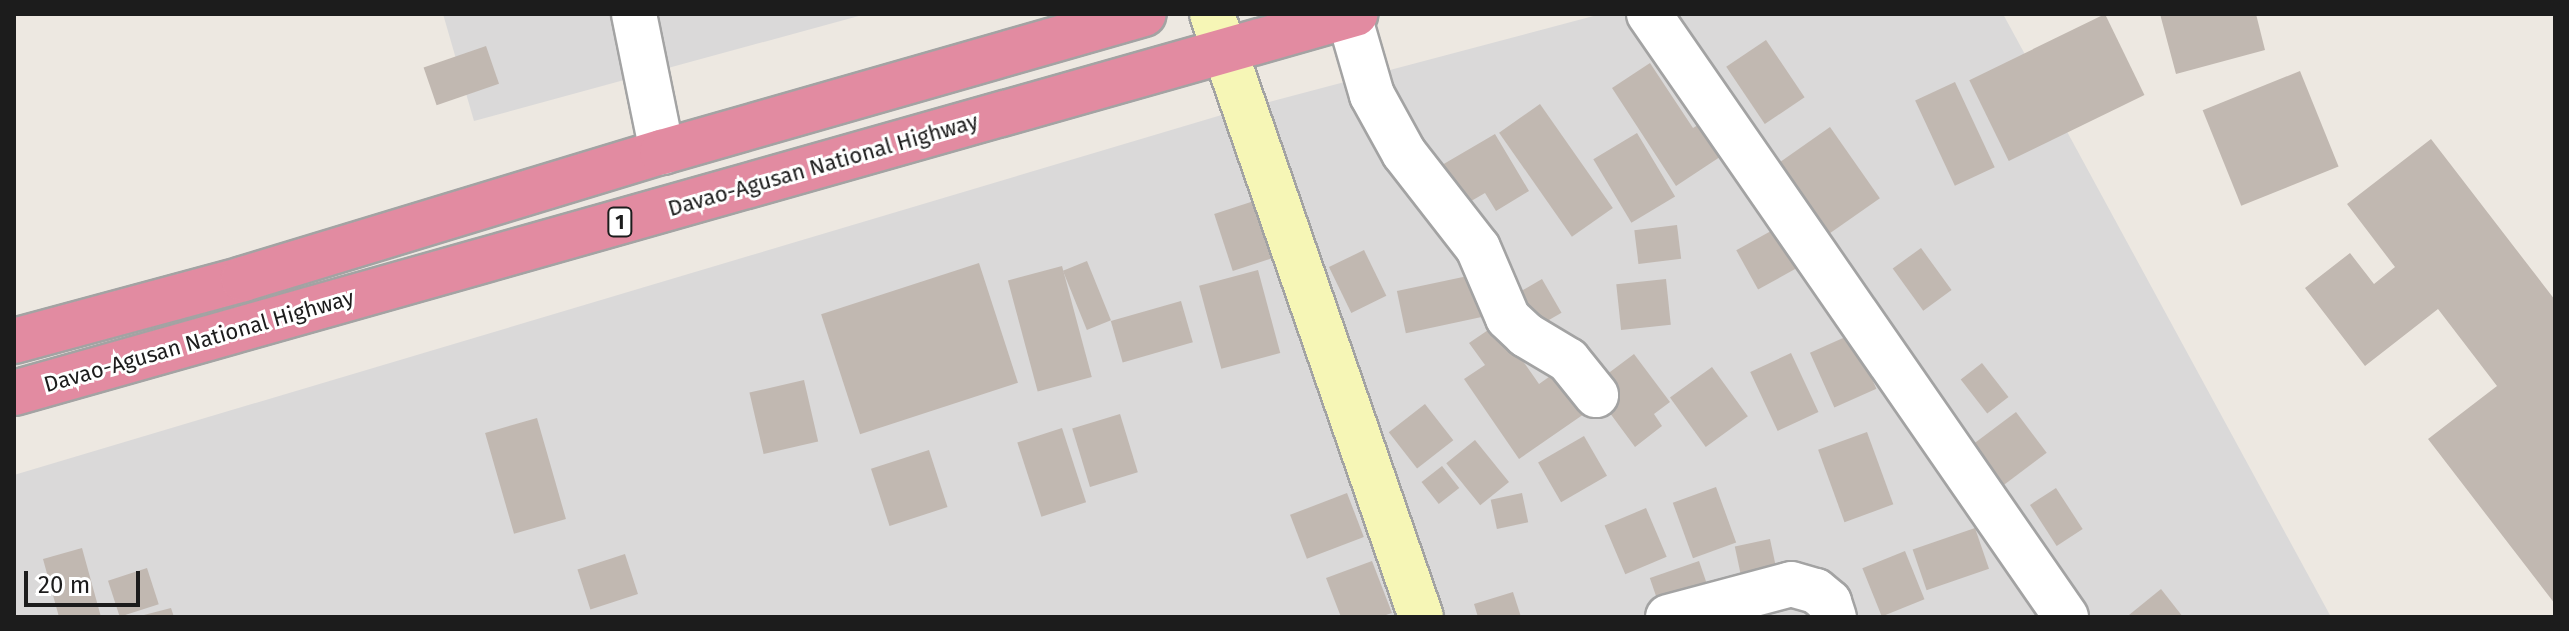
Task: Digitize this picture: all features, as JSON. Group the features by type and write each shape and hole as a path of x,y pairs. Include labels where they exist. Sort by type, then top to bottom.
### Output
{"highway":[{"path":"14,341 243,279 662,152 1144,14"},
{"name":"Davao-Agusan National Highway","path":"14,393 255,325 1219,34 1352,15"},
{"path":"243,279 255,325"}],"street":[{"path":"634,14 662,152"},
{"path":"1649,14 2066,617"},
{"path":"1352,15 1372,95 1404,153 1478,248 1508,318 1526,335 1568,360 1596,395"},
{"path":"1219,34 1421,617"},
{"path":"1668,617 1791,584 1816,591 1829,602 1834,617"}],"shaded area":[{"path":"443,14 866,14 474,121"},
{"path":"1601,14 2003,14 2331,617 14,617 14,475 1235,111"}],"building":[{"path":"2105,14 2144,95 2009,161 1969,80"},
{"path":"2160,14 2256,14 2265,50 2176,74"},
{"path":"1766,40 1805,97 1765,124 1726,67"},
{"path":"486,46 499,84 437,105 424,67"},
{"path":"1650,63 1693,128 1711,117 1732,149 1676,186 1612,88"},
{"path":"2300,71 2339,166 2241,206 2203,110"},
{"path":"1955,82 1995,167 1955,186 1915,101"},
{"path":"1540,104 1613,208 1572,237 1499,133"},
{"path":"1830,127 1880,198 1827,236 1777,164"},
{"path":"1637,133 1675,196 1631,223 1593,159"},
{"path":"1495,134 1529,191 1496,211 1485,193 1454,211 1430,172"},
{"path":"2431,139 2555,300 2555,604 2428,439 2497,386 2438,309 2365,366 2305,288 2350,253 2374,284 2395,267 2347,204"},
{"path":"1257,200 1276,257 1233,271 1214,214"},
{"path":"1677,225 1681,259 1638,264 1634,230"},
{"path":"1780,226 1802,265 1758,290 1736,250"},
{"path":"1921,248 1952,290 1923,311 1893,269"},
{"path":"1364,250 1386,296 1351,313 1329,267"},
{"path":"1087,261 1111,320 1087,330 1063,271"},
{"path":"979,263 1018,383 860,434 821,314"},
{"path":"1062,266 1092,377 1038,392 1008,280"},
{"path":"1258,270 1280,353 1221,369 1199,286"},
{"path":"1482,273 1491,315 1406,333 1397,291"},
{"path":"1542,279 1562,313 1526,333 1506,300"},
{"path":"1666,279 1671,325 1621,330 1616,284"},
{"path":"1181,301 1193,342 1123,362 1111,321"},
{"path":"1497,324 1539,384 1556,372 1584,414 1519,459 1464,379 1485,365 1469,343"},
{"path":"1852,334 1876,389 1834,408 1810,353"},
{"path":"1791,353 1818,412 1778,431 1750,372"},
{"path":"1634,354 1670,402 1654,414 1662,426 1635,447 1601,401 1598,381"},
{"path":"1982,363 2008,397 1987,414 1961,380"},
{"path":"1712,367 1748,416 1706,447 1670,398"},
{"path":"804,380 818,441 764,454 749,393"},
{"path":"1425,404 1453,440 1417,469 1389,432"},
{"path":"2016,412 2047,453 1995,492 1964,451"},
{"path":"1120,414 1138,472 1090,487 1072,429"},
{"path":"537,418 566,519 514,534 485,433"},
{"path":"1062,428 1086,502 1041,517 1017,443"},
{"path":"1867,432 1893,504 1844,522 1818,450"},
{"path":"1584,436 1607,476 1561,502 1538,462"},
{"path":"1475,440 1509,482 1480,505 1446,463"},
{"path":"929,450 948,507 890,526 871,469"},
{"path":"1442,466 1459,488 1439,504 1422,482"},
{"path":"1716,487 1736,542 1693,558 1673,503"},
{"path":"2056,488 2083,529 2057,546 2030,505"},
{"path":"1347,493 1364,537 1307,559 1290,515"},
{"path":"1522,493 1528,522 1497,529 1491,500"},
{"path":"1646,508 1667,557 1625,574 1605,526"},
{"path":"1975,528 1989,569 1927,590 1913,549"},
{"path":"1770,539 1780,585 1745,592 1735,546"},
{"path":"82,548 101,617 59,617 43,559"},
{"path":"1905,551 1924,599 1882,616 1862,568"},
{"path":"625,554 638,594 590,609 577,569"},
{"path":"1372,561 1392,613 1380,617 1341,617 1326,578"},
{"path":"1699,561 1711,596 1662,613 1650,578"},
{"path":"147,568 159,604 120,617 108,581"},
{"path":"2161,589 2183,617 2129,615"},
{"path":"1513,592 1521,617 1478,617 1474,604"},
{"path":"171,608 174,617 140,617 140,616"}]}
